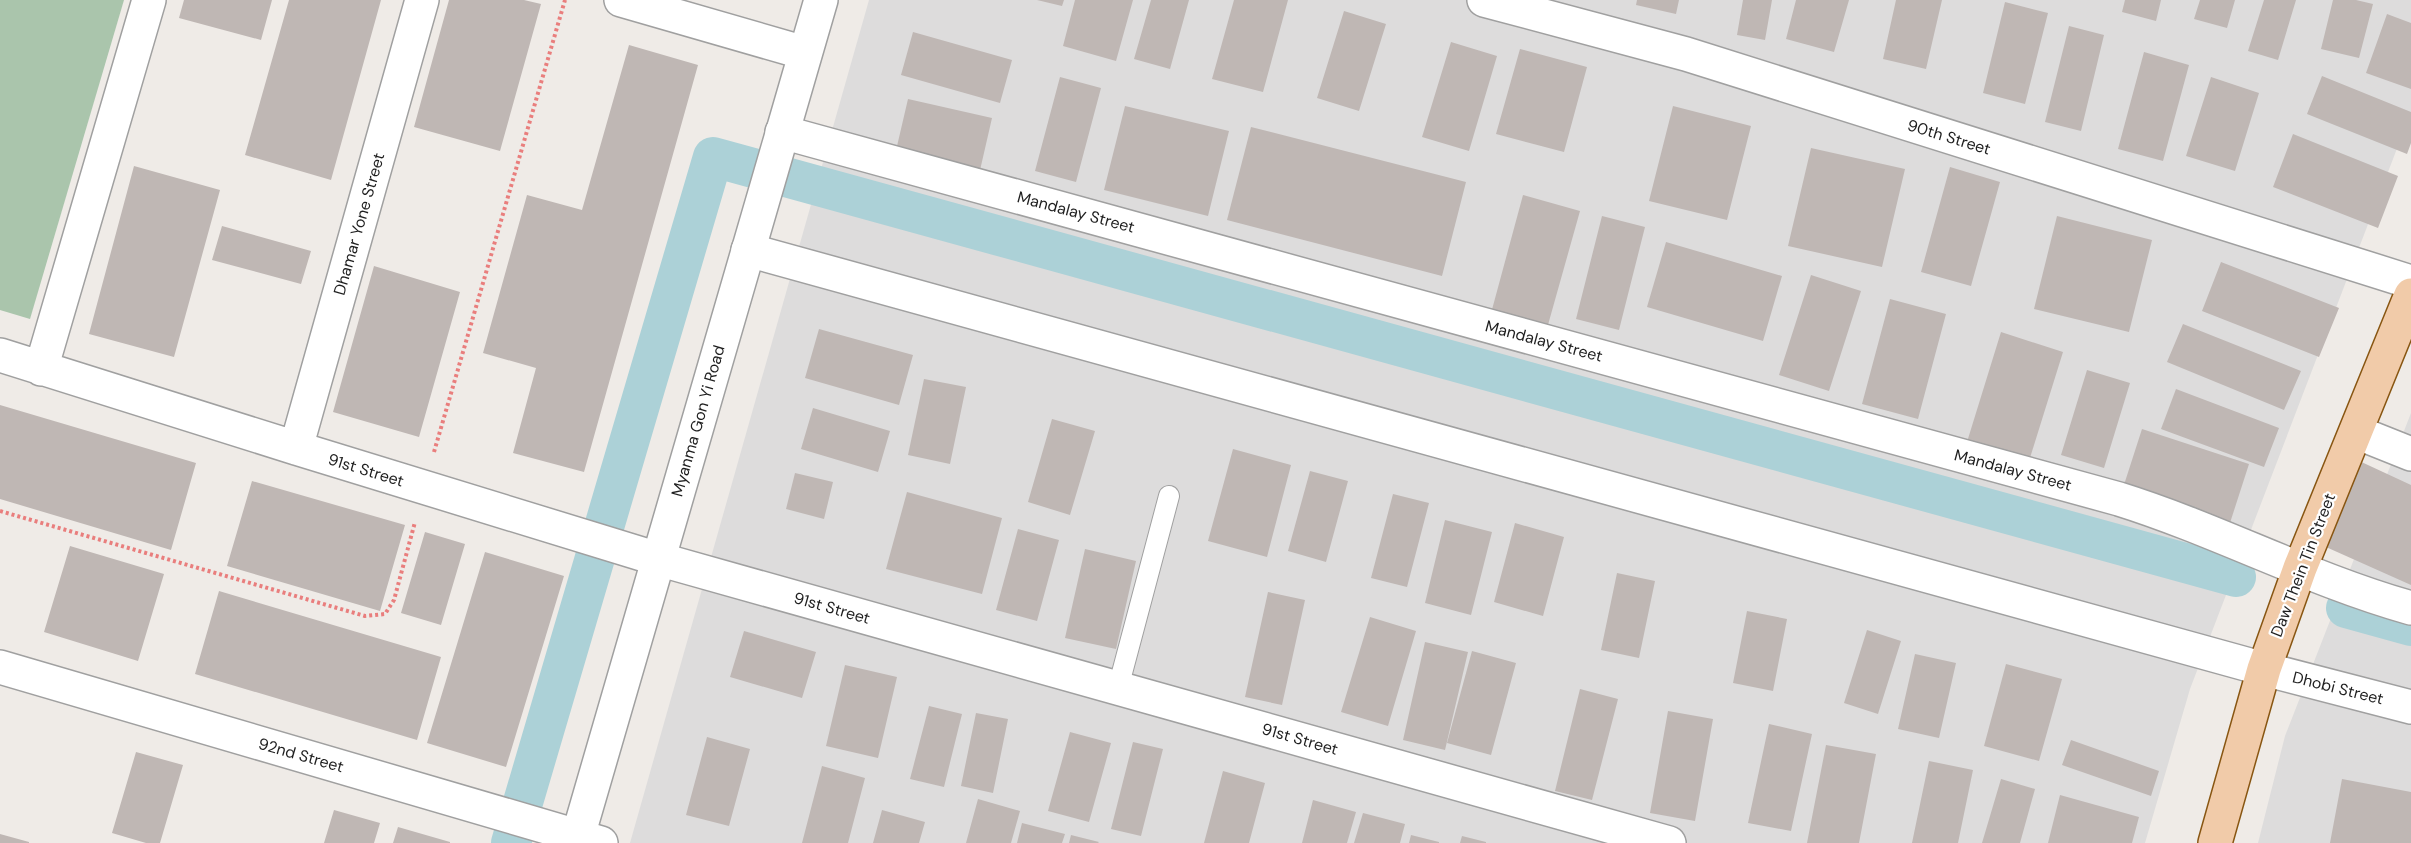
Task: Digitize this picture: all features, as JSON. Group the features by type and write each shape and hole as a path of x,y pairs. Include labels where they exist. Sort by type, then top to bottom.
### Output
{"main road":[{"name":"Daw Thein Tin Street","path":"2215,843 2264,669 2300,568 2411,295"}],"street":[{"path":"41,369 149,0"},
{"name":"Dhamar Yone Street","path":"296,448 422,0"},
{"path":"621,0 805,53"},
{"name":"Myanma Gon Yi Road","path":"585,841 658,559 820,0"},
{"name":"90th Street","path":"1484,0 1697,58 2411,282"},
{"name":"Mandalay Street","path":"782,132 2119,499 2411,608"},
{"path":"748,250 2264,669"},
{"name":"91st Street","path":"0,355 658,559 1669,843"},
{"path":"2356,432 2411,454"},
{"name":"92nd Street","path":"0,667 488,809 585,841"},
{"name":"Dhobi Street","path":"2264,669 2411,707"}],"lane":[{"path":"1118,688 1169,496"}],"path":[{"path":"0,511 365,616 385,615 394,600 424,487 565,0"}],"shaded area":[{"path":"869,0 2411,0 2411,112 2190,689 2145,843 630,843"},
{"path":"2411,413 2411,843 2258,843 2285,736"}],"green space":[{"path":"0,0 124,0 30,319 0,310"}],"building":[{"path":"184,0 272,0 261,40 179,18"},
{"path":"289,0 381,0 331,180 245,155"},
{"path":"449,0 524,0 541,4 500,151 414,127"},
{"path":"1037,0 1064,0 1062,6"},
{"path":"1075,0 1133,0 1116,61 1063,46"},
{"path":"1151,0 1189,0 1170,69 1134,59"},
{"path":"1234,0 1288,0 1263,92 1212,79"},
{"path":"1637,0 1679,0 1676,14 1636,5"},
{"path":"1743,0 1772,0 1765,40 1737,35"},
{"path":"1796,0 1849,0 1834,52 1786,39"},
{"path":"1896,0 1942,0 1926,69 1883,59"},
{"path":"2125,0 2161,0 2156,21 2122,12"},
{"path":"2200,0 2235,0 2227,28 2194,19"},
{"path":"2264,0 2296,0 2278,60 2248,51"},
{"path":"2333,0 2356,0 2373,4 2359,58 2321,49"},
{"path":"2005,2 2048,13 2025,104 1983,93"},
{"path":"1344,11 1386,24 1359,111 1317,98"},
{"path":"2387,14 2411,23 2411,89 2366,73"},
{"path":"2069,26 2104,35 2081,131 2045,122"},
{"path":"913,32 1012,60 1000,103 901,75"},
{"path":"1451,42 1497,56 1469,151 1422,137"},
{"path":"629,45 698,65 584,472 513,453 536,368 483,353 527,195 582,210"},
{"path":"1520,49 1587,67 1564,152 1496,134"},
{"path":"2144,52 2189,65 2163,161 2118,149"},
{"path":"2322,76 2411,112 2411,143 2407,154 2307,114"},
{"path":"1060,77 1101,88 1076,182 1035,171"},
{"path":"2211,77 2259,93 2235,171 2186,156"},
{"path":"908,99 992,118 978,179 894,159"},
{"path":"1125,106 1229,131 1208,216 1104,190"},
{"path":"1673,106 1751,126 1727,220 1649,201"},
{"path":"1251,127 1466,182 1442,276 1227,220"},
{"path":"2293,134 2398,176 2378,228 2273,187"},
{"path":"1811,148 1905,169 1882,267 1788,246"},
{"path":"134,166 220,190 174,357 89,334"},
{"path":"1950,167 2000,182 1971,286 1921,272"},
{"path":"1523,195 1580,211 1546,332 1490,317"},
{"path":"1602,216 1645,227 1619,330 1576,319"},
{"path":"2057,216 2152,240 2129,332 2034,309"},
{"path":"222,226 311,251 301,284 212,260"},
{"path":"1666,242 1782,276 1763,341 1647,307"},
{"path":"2221,262 2339,308 2319,357 2202,311"},
{"path":"374,266 460,292 419,437 333,412"},
{"path":"1811,275 1861,291 1829,391 1779,375"},
{"path":"1890,299 1946,314 1918,419 1862,404"},
{"path":"2183,324 2301,371 2284,410 2167,362"},
{"path":"819,329 913,355 899,405 805,378"},
{"path":"2001,332 2063,352 2029,461 1967,442"},
{"path":"2087,370 2130,383 2104,468 2061,455"},
{"path":"924,379 966,387 950,464 908,455"},
{"path":"2176,389 2279,428 2264,467 2161,429"},
{"path":"0,405 196,463 171,550 0,499"},
{"path":"813,408 890,431 878,472 801,449"},
{"path":"1052,419 1095,431 1070,515 1028,502"},
{"path":"2142,429 2249,464 2229,526 2122,491"},
{"path":"1233,449 1291,465 1267,557 1208,541"},
{"path":"2355,459 2411,485 2411,585 2317,543"},
{"path":"1310,471 1348,481 1326,562 1288,551"},
{"path":"795,473 833,482 824,519 786,509"},
{"path":"252,481 405,525 380,611 227,566"},
{"path":"907,492 1002,518 982,594 886,569"},
{"path":"1393,494 1429,503 1407,587 1371,578"},
{"path":"1445,520 1492,532 1471,615 1425,603"},
{"path":"1515,523 1564,537 1543,616 1494,602"},
{"path":"1018,529 1059,540 1037,621 996,610"},
{"path":"425,532 465,544 441,625 401,613"},
{"path":"70,546 164,574 138,661 44,632"},
{"path":"1085,549 1136,561 1116,649 1065,638"},
{"path":"485,552 564,576 506,767 427,743"},
{"path":"1617,573 1655,581 1639,658 1601,650"},
{"path":"219,591 441,657 417,740 195,674"},
{"path":"1268,592 1305,600 1282,705 1245,697"},
{"path":"1747,611 1787,619 1773,691 1733,683"},
{"path":"1370,617 1416,631 1388,726 1341,712"},
{"path":"1867,630 1901,641 1878,714 1844,703"},
{"path":"744,631 816,652 802,698 730,677"},
{"path":"1425,642 1468,652 1445,750 1403,740"},
{"path":"1472,651 1516,663 1491,755 1447,743"},
{"path":"1915,654 1956,663 1939,738 1898,729"},
{"path":"2006,664 2062,679 2039,761 1984,746"},
{"path":"845,665 897,677 878,758 826,746"},
{"path":"1580,689 1618,699 1592,800 1555,791"},
{"path":"929,706 962,714 944,787 910,779"},
{"path":"1668,711 1713,719 1695,821 1650,813"},
{"path":"976,713 1008,719 993,793 961,786"},
{"path":"1769,724 1812,734 1791,831 1748,823"},
{"path":"1070,732 1111,743 1089,822 1048,811"},
{"path":"707,737 750,749 729,826 686,815"},
{"path":"2071,740 2159,771 2151,796 2062,765"},
{"path":"1133,742 1163,749 1141,836 1111,829"},
{"path":"1826,745 1876,754 1859,843 1807,843"},
{"path":"136,752 183,765 160,843 146,843 112,833"},
{"path":"1929,761 1973,770 1958,843 1912,843"},
{"path":"822,766 865,778 848,843 802,843"},
{"path":"1223,771 1265,783 1249,843 1204,843"},
{"path":"2001,779 2035,789 2020,843 1982,843"},
{"path":"2342,779 2411,792 2411,843 2330,843"},
{"path":"2060,795 2139,817 2132,843 2048,843"},
{"path":"978,799 1020,811 1011,843 966,843"},
{"path":"1313,800 1356,812 1347,843 1302,843"},
{"path":"334,810 380,823 374,843 324,843"},
{"path":"882,810 925,822 919,843 873,843"},
{"path":"1363,813 1405,824 1400,843 1354,843"},
{"path":"1022,823 1065,834 1062,843 1017,843"},
{"path":"398,827 450,842 450,843 393,843"},
{"path":"0,834 29,842 29,843 0,843"},
{"path":"1071,835 1099,842 1069,843"},
{"path":"1411,835 1439,842 1439,843 1409,843"},
{"path":"1462,836 1486,842 1486,843 1460,843"}],"waterway":[{"path":"511,843 713,157 2236,577"},
{"path":"2346,608 2411,626"}]}
